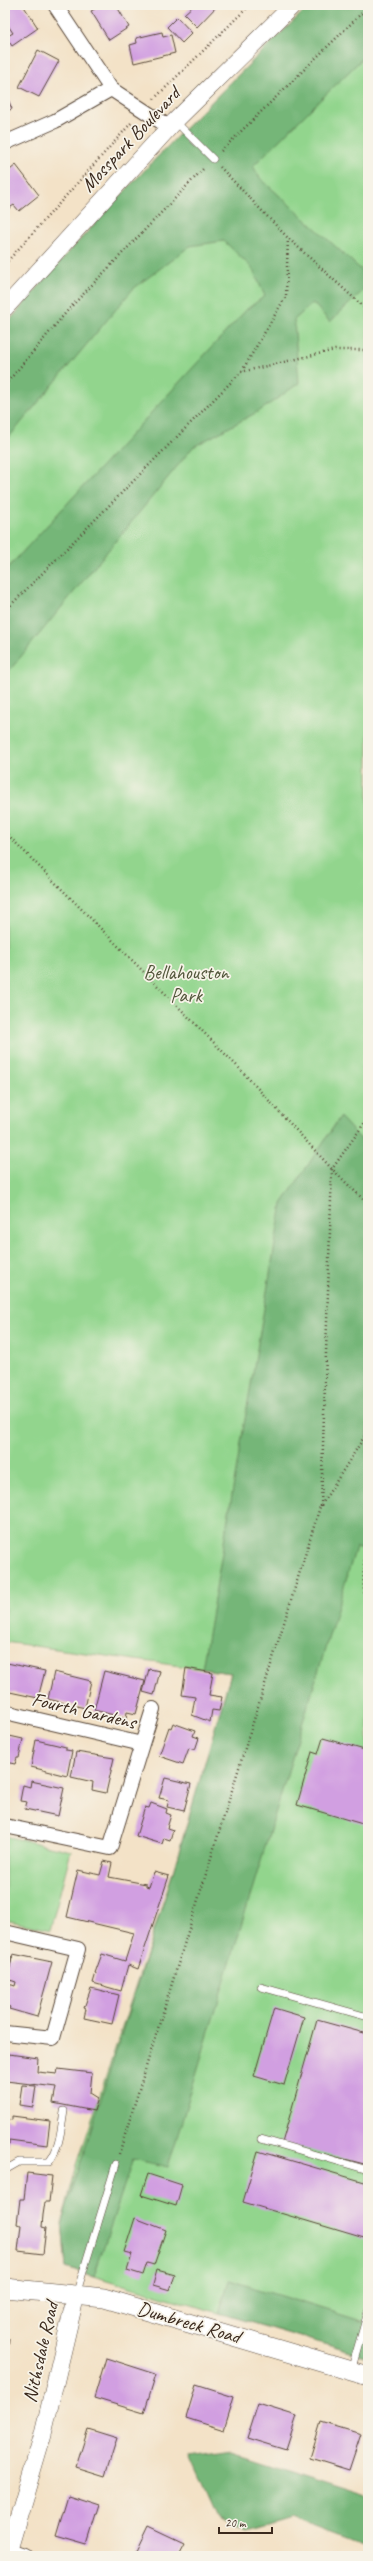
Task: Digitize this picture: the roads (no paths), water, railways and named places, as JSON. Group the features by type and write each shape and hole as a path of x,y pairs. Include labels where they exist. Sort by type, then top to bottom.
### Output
{"main road":[{"name":"Dumbreck Road","path":"5,2288 104,2298 359,2374"}],"street":[{"path":"55,5 111,89 142,110 172,124"},
{"name":"Mosspark Boulevard","path":"5,308 172,124 293,5"},
{"path":"5,143 55,121 111,89"},
{"name":"Fourth Gardens","path":"5,1712 142,1744 153,1709"},
{"path":"5,1826 110,1848 142,1744"},
{"path":"5,1932 78,1949 53,2038 5,2033"},
{"name":"Nithsdale Road","path":"13,2554 44,2434 76,2295"}],"lane":[{"path":"172,124 213,159"},
{"path":"261,1987 368,2017"},
{"path":"5,2170 19,2162 49,2162 55,2154 59,2142 64,2112"},
{"path":"261,2139 368,2170"},
{"path":"76,2295 116,2164"},
{"path":"359,2374 368,2312"}],"park label":[{"name":"Bellahouston Park","path":"186,984"}]}
